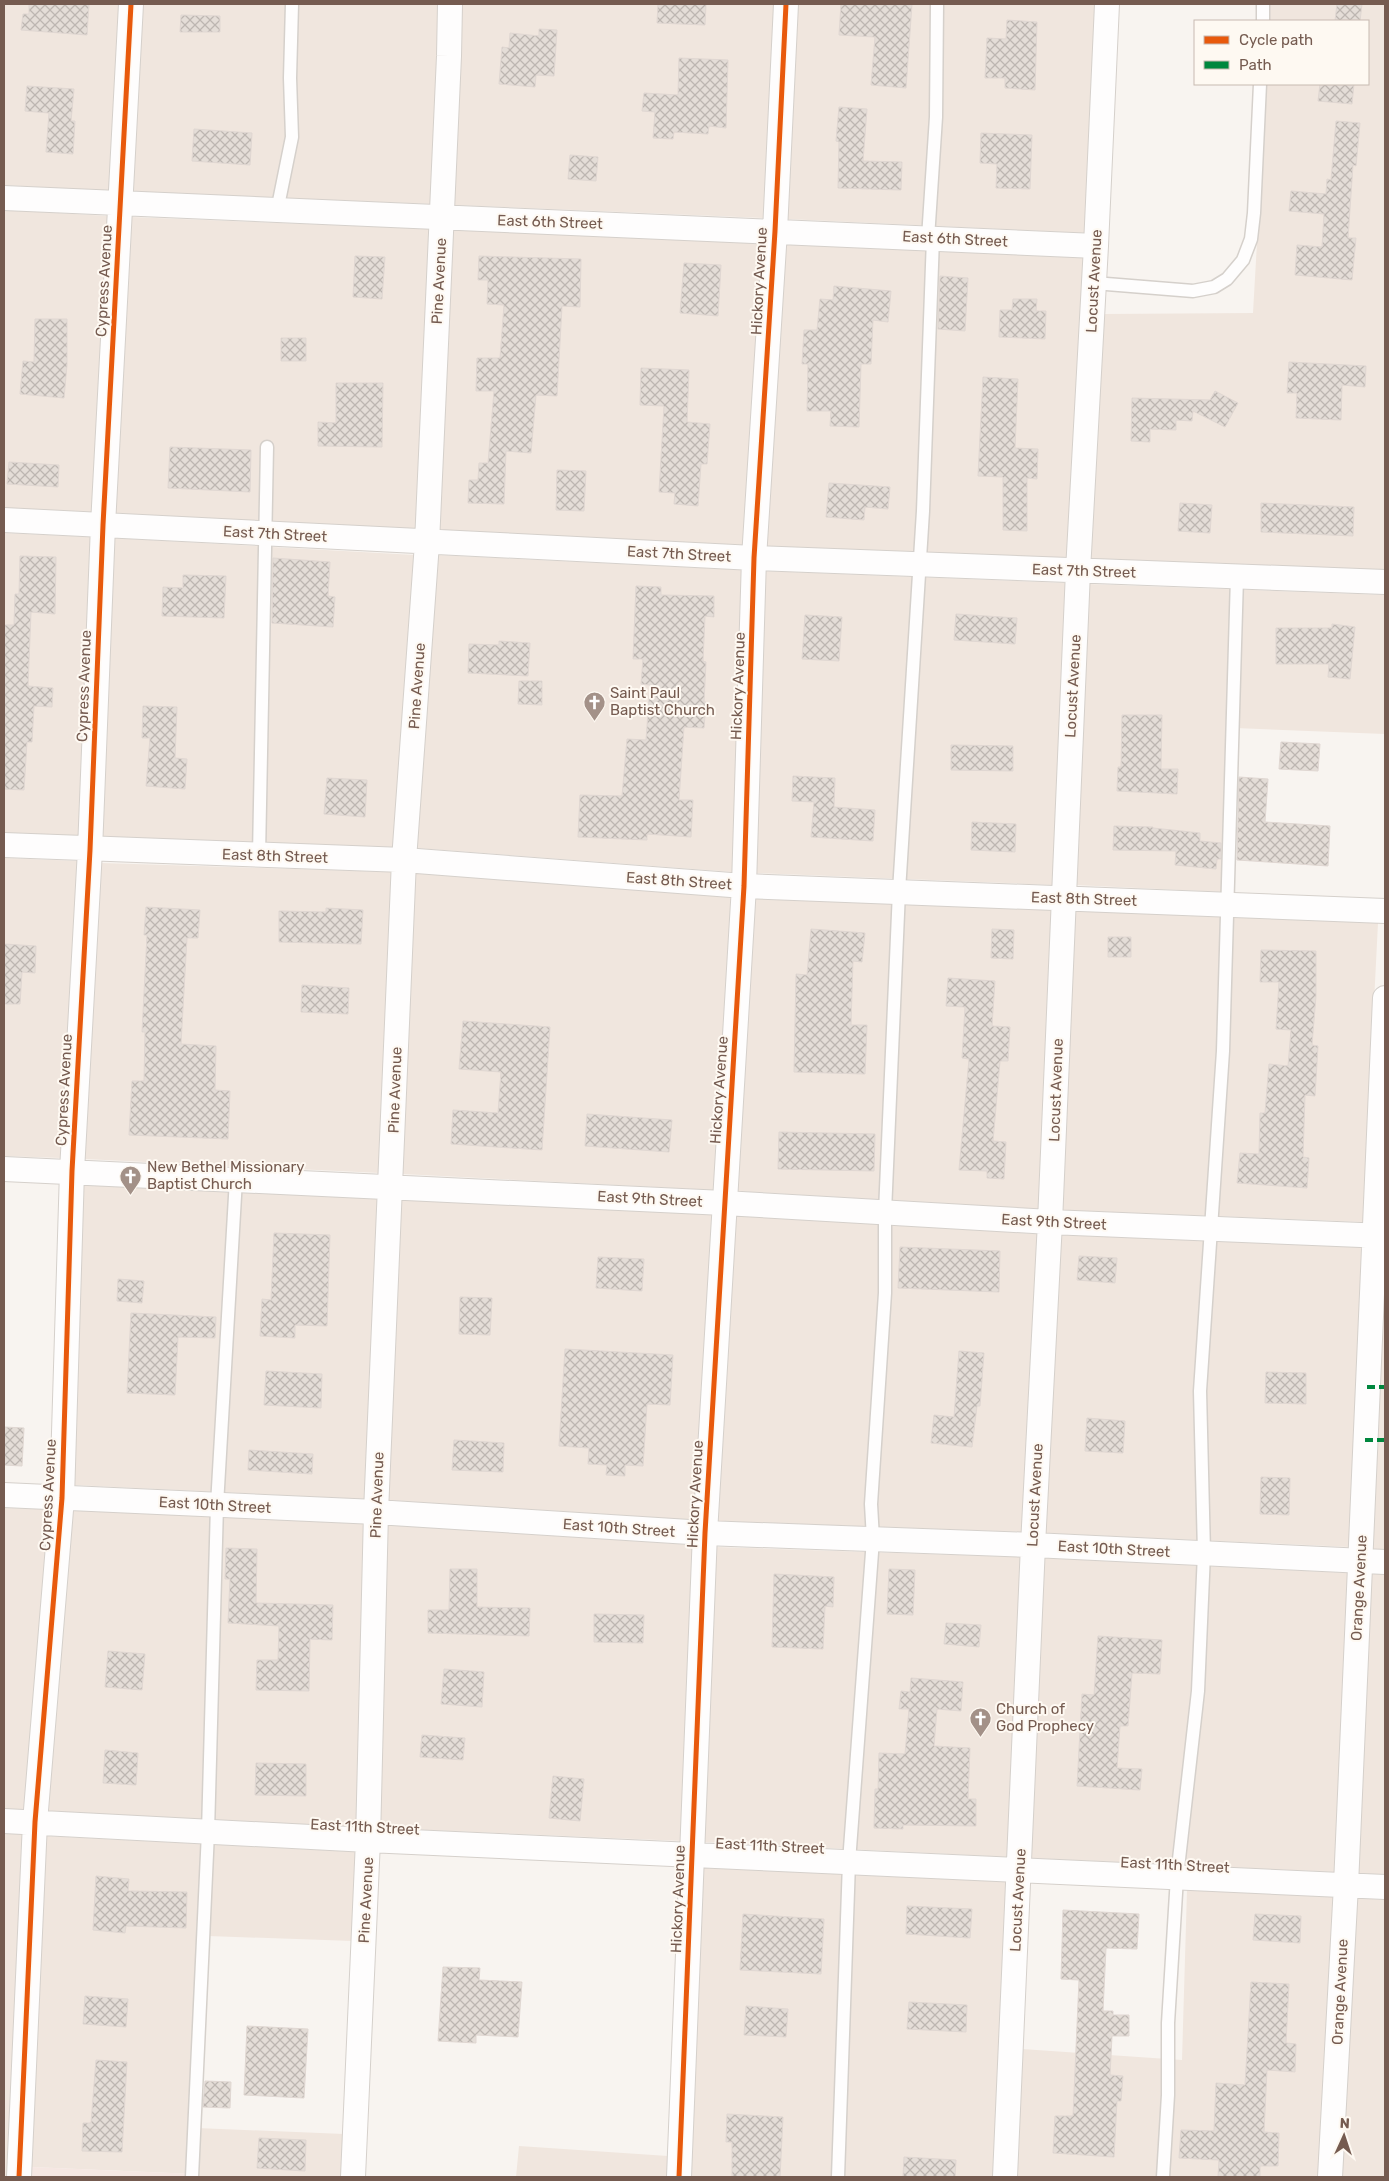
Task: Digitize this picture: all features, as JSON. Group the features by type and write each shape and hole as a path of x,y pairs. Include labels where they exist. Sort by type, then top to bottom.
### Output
{"street":[{"name":"Cypress Avenue","path":"19,2177 35,1822 62,1498 72,1171 90,850 104,525 131,4"},
{"name":"Pine Avenue","path":"353,2177 368,1840 376,1512 404,860 427,543 450,4"},
{"name":"Hickory Avenue","path":"679,2177 705,1533 744,886 754,558 775,231 786,4"},
{"name":"Locust Avenue","path":"1005,2177 1033,1545 1050,1222 1078,571 1107,4"},
{"name":"East 6th Street","path":"4,198 1096,246"},
{"name":"East 7th Street","path":"4,520 427,543 754,558 1385,582"},
{"name":"East 8th Street","path":"4,845 90,850 404,860 744,886 1385,911"},
{"name":"Orange Avenue","path":"1330,2177 1346,1885 1360,1560 1380,1236 1385,998"},
{"name":"East 9th Street","path":"4,1169 391,1186 1050,1222 1380,1236"},
{"name":"East 10th Street","path":"4,1495 376,1512 705,1533 1033,1545 1385,1562"},
{"name":"East 11th Street","path":"4,1821 368,1840 1385,1887"}],"lane":[{"path":"277,210 292,137 290,78 292,4"},
{"path":"838,2177 849,1862 873,1539 871,1504 884,1293 885,1212 899,891 918,565 923,511 930,238 936,117 937,4"},
{"path":"1263,4 1263,20"},
{"path":"1094,284 1193,291 1214,286 1227,279 1243,260 1251,239 1254,213 1260,85"},
{"path":"259,855 267,447"},
{"path":"1163,2177 1168,2095 1168,2023 1177,1877 1198,1691 1204,1553 1200,1391 1223,1051 1237,577"},
{"path":"192,2177 208,1832 217,1505 236,1179"}],"shaded area":[{"path":"4,4 120,4 110,191 4,185"},
{"path":"142,4 438,4 432,204 132,192"},
{"path":"461,4 775,4 764,218 454,205"},
{"path":"797,4 1096,4 1086,233 786,219"},
{"path":"1270,4 1385,4 1385,570 1089,559 1104,314 1253,313 1266,85 1369,85 1369,20 1269,20"},
{"path":"4,210 109,216 93,512 4,508"},
{"path":"131,217 431,229 417,530 115,513"},
{"path":"453,230 763,243 744,545 439,530"},
{"path":"785,244 1084,258 1067,558 766,546"},
{"path":"4,533 92,537 80,836 4,833"},
{"path":"114,538 415,555 394,847 102,838"},
{"path":"437,555 743,570 733,872 416,848"},
{"path":"765,571 1066,583 1053,885 755,873"},
{"path":"1088,584 1385,595 1385,734 1235,728 1223,892 1075,885"},
{"path":"4,858 79,861 62,1158 4,1156"},
{"path":"101,863 392,872 380,1173 84,1159"},
{"path":"414,873 732,897 714,1190 402,1174"},
{"path":"754,898 1052,910 1040,1209 736,1191"},
{"path":"1074,910 1378,923 1363,1222 1062,1210"},
{"path":"83,1184 379,1198 366,1499 74,1485"},
{"path":"401,1199 713,1215 695,1520 388,1500"},
{"path":"735,1216 1039,1234 1022,1532 717,1521"},
{"path":"1061,1235 1362,1247 1350,1547 1044,1533"},
{"path":"1385,1248 1385,1549 1372,1549"},
{"path":"4,1508 50,1509 25,1809 4,1809"},
{"path":"72,1510 365,1524 358,1827 47,1811"},
{"path":"387,1525 694,1545 682,1841 380,1828"},
{"path":"716,1547 1021,1557 1009,1857 704,1842"},
{"path":"1043,1558 1348,1573 1335,1872 1031,1858"},
{"path":"1371,1574 1385,1574 1385,1875 1357,1873"},
{"path":"4,1834 23,1834 8,2177 4,2177"},
{"path":"45,1836 357,1852 353,1941 208,1936 197,2128 344,2134 342,2177 194,2177 194,2174 31,2167"},
{"path":"703,1868 1008,1882 994,2177 690,2177"},
{"path":"1187,1890 1334,1897 1319,2177 1016,2177 1022,2049 1182,2060"},
{"path":"1356,1898 1385,1900 1385,2177 1341,2177"},
{"path":"519,2146 668,2156 668,2177 516,2177"},
{"path":"31,2167 195,2174 194,2177 31,2177"}],"building":[{"path":"29,4 89,4 87,35 21,30 23,14 29,14"},
{"path":"658,4 706,4 705,25 657,23"},
{"path":"841,4 912,4 906,88 871,85 875,37 839,35"},
{"path":"1337,4 1362,4 1360,20 1335,20"},
{"path":"181,15 220,16 220,32 180,32"},
{"path":"1007,20 1037,22 1035,90 1005,88 1005,78 985,78 987,38 1006,39"},
{"path":"539,29 557,30 554,76 536,75 535,87 499,84 502,47 509,48 510,33 539,36"},
{"path":"679,58 728,60 726,128 709,126 708,134 674,132 673,139 653,138 655,112 642,111 644,93 678,95"},
{"path":"1320,85 1354,85 1352,104 1318,101"},
{"path":"27,86 74,89 71,121 75,121 73,154 46,152 49,113 25,111"},
{"path":"839,107 867,109 863,161 902,162 901,190 838,188 839,142 836,141"},
{"path":"1336,121 1360,123 1356,166 1353,165 1348,238 1356,238 1352,280 1295,275 1297,245 1322,247 1324,214 1289,211 1291,191 1326,194 1327,179 1331,180"},
{"path":"194,129 252,133 250,165 192,161"},
{"path":"981,133 1032,135 1030,189 996,188 997,164 980,163"},
{"path":"570,155 598,157 596,181 568,179"},
{"path":"355,256 385,257 382,299 353,297"},
{"path":"479,256 581,259 580,307 562,306 557,396 536,395 531,453 506,451 504,504 468,503 469,480 478,480 479,463 488,463 494,391 476,391 477,358 500,358 504,305 487,304 488,280 478,280"},
{"path":"684,263 721,265 718,316 680,313"},
{"path":"940,276 968,278 965,331 938,329"},
{"path":"834,286 891,291 888,322 873,320 871,364 861,364 859,427 830,426 831,411 807,411 808,364 802,364 804,330 817,330 820,299 833,300"},
{"path":"1013,299 1037,299 1036,311 1046,311 1045,339 999,337 1000,310 1012,310"},
{"path":"35,319 67,319 67,365 64,398 20,394 23,361 34,362"},
{"path":"281,338 306,338 306,361 281,361"},
{"path":"1289,362 1366,366 1365,387 1342,385 1341,420 1296,418 1297,393 1287,393"},
{"path":"641,368 689,370 687,422 710,424 707,464 701,464 698,506 674,504 675,493 659,492 664,406 640,405"},
{"path":"983,377 1018,379 1015,448 1038,449 1037,479 1027,478 1027,531 1003,530 1003,477 978,476"},
{"path":"336,383 383,383 382,447 318,446 318,422 336,423"},
{"path":"1215,391 1238,403 1225,427 1193,411 1192,421 1176,420 1176,430 1150,429 1150,442 1131,441 1132,398 1210,400"},
{"path":"170,447 251,450 250,492 168,488"},
{"path":"9,462 59,465 58,487 7,484"},
{"path":"557,470 586,471 584,511 556,510"},
{"path":"829,483 890,487 888,509 865,507 864,520 826,517"},
{"path":"1180,503 1212,505 1210,533 1178,531"},
{"path":"1261,503 1354,507 1353,536 1261,532"},
{"path":"20,556 56,557 55,614 31,612 28,686 53,688 52,707 34,706 32,742 27,742 24,790 4,789 4,625 14,625 15,594 19,594"},
{"path":"273,558 330,562 328,596 335,597 333,627 272,623"},
{"path":"183,575 226,576 224,618 162,616 163,587 183,588"},
{"path":"636,586 661,587 661,595 714,596 714,617 705,616 703,661 706,662 704,702 706,702 704,728 684,727 679,800 693,800 691,837 647,834 647,840 578,837 580,795 622,796 627,739 646,740 650,685 641,684 643,659 633,659"},
{"path":"956,614 1017,618 1015,644 954,640"},
{"path":"805,615 842,617 839,661 802,659"},
{"path":"1332,624 1355,627 1350,679 1328,677 1329,664 1276,664 1276,628 1332,628"},
{"path":"499,641 530,643 528,676 468,673 469,644 499,645"},
{"path":"519,681 542,681 542,705 518,704"},
{"path":"143,706 177,707 175,758 187,759 185,789 146,786 150,738 142,738"},
{"path":"1122,715 1162,715 1161,769 1178,769 1177,794 1117,791 1118,767 1121,767"},
{"path":"1281,742 1320,744 1318,771 1279,769"},
{"path":"951,745 1013,746 1013,771 951,770"},
{"path":"793,776 835,778 834,807 875,810 873,841 811,837 814,802 792,801"},
{"path":"1239,777 1268,779 1265,822 1330,826 1328,866 1237,860"},
{"path":"327,778 367,780 365,817 324,814"},
{"path":"972,822 1016,824 1015,852 971,850"},
{"path":"1114,826 1153,827 1200,833 1200,841 1221,843 1221,859 1217,859 1216,869 1175,865 1176,851 1113,850"},
{"path":"146,907 200,910 198,938 187,938 181,1044 216,1046 215,1090 230,1091 228,1139 129,1135 132,1081 144,1081 145,1032 142,1032 147,935 144,935"},
{"path":"326,908 363,910 361,944 279,942 279,911 326,912"},
{"path":"811,929 865,933 862,962 853,961 851,1025 867,1025 865,1074 794,1072 796,974 807,975"},
{"path":"992,929 1014,930 1013,959 991,958"},
{"path":"1108,937 1131,937 1131,957 1108,957"},
{"path":"4,944 36,946 35,973 22,972 20,1004 4,1004"},
{"path":"1261,950 1316,951 1316,996 1312,1045 1318,1046 1315,1096 1305,1095 1303,1157 1309,1158 1307,1188 1237,1183 1240,1153 1259,1154 1260,1113 1265,1113 1269,1064 1288,1066 1291,1030 1276,1029 1279,982 1260,982"},
{"path":"948,978 995,981 992,1026 1010,1027 1008,1061 1000,1061 993,1141 1006,1142 1004,1179 987,1178 987,1171 959,1170 969,1059 962,1058 965,1007 946,1006"},
{"path":"302,985 349,988 348,1014 301,1012"},
{"path":"463,1021 550,1027 542,1150 451,1144 453,1110 498,1113 501,1072 459,1069"},
{"path":"587,1114 672,1120 669,1152 585,1146"},
{"path":"779,1132 875,1134 874,1171 778,1169"},
{"path":"274,1233 330,1235 327,1326 295,1325 295,1338 260,1336 262,1299 271,1300"},
{"path":"900,1247 1000,1251 999,1292 898,1288"},
{"path":"1079,1256 1117,1258 1115,1283 1077,1280"},
{"path":"598,1257 644,1259 642,1291 596,1288"},
{"path":"118,1279 144,1281 142,1303 117,1301"},
{"path":"460,1297 492,1298 490,1335 459,1334"},
{"path":"131,1313 216,1317 215,1338 178,1337 175,1395 127,1393"},
{"path":"565,1349 673,1355 670,1405 647,1404 643,1466 625,1465 625,1476 606,1475 607,1465 588,1464 589,1448 559,1446"},
{"path":"959,1351 984,1353 980,1406 977,1406 972,1447 931,1443 934,1415 954,1417"},
{"path":"266,1371 322,1374 321,1408 264,1405"},
{"path":"1266,1372 1306,1373 1306,1404 1265,1403"},
{"path":"1087,1418 1125,1421 1123,1453 1085,1451"},
{"path":"4,1427 24,1428 22,1466 4,1465"},
{"path":"454,1440 504,1443 503,1472 452,1470"},
{"path":"249,1450 313,1454 312,1474 248,1470"},
{"path":"1261,1477 1290,1478 1289,1515 1260,1514"},
{"path":"226,1548 257,1549 256,1603 333,1605 332,1640 310,1639 309,1691 256,1690 257,1660 278,1660 279,1626 228,1623 230,1579 225,1579"},
{"path":"450,1569 477,1569 477,1607 530,1608 529,1636 428,1633 428,1610 449,1610"},
{"path":"889,1569 915,1570 913,1615 887,1614"},
{"path":"774,1574 834,1577 833,1607 825,1606 823,1649 772,1647"},
{"path":"594,1614 644,1615 643,1643 594,1642"},
{"path":"946,1623 981,1625 979,1647 944,1644"},
{"path":"1098,1636 1162,1640 1160,1674 1132,1673 1128,1726 1120,1726 1117,1768 1142,1769 1140,1790 1077,1786 1082,1694 1094,1695"},
{"path":"108,1651 145,1654 142,1690 105,1687"},
{"path":"444,1669 484,1672 482,1707 441,1704"},
{"path":"911,1678 963,1682 961,1711 937,1709 934,1746 970,1748 968,1799 976,1799 976,1826 903,1825 903,1829 874,1828 875,1789 878,1789 879,1753 905,1754 909,1709 899,1709 901,1691 910,1692"},
{"path":"422,1735 465,1738 463,1760 420,1757"},
{"path":"105,1750 138,1753 136,1785 103,1783"},
{"path":"256,1763 306,1764 306,1796 255,1795"},
{"path":"553,1776 584,1779 580,1821 549,1818"},
{"path":"96,1876 129,1879 128,1891 187,1892 186,1928 126,1926 125,1933 93,1930"},
{"path":"907,1906 972,1909 970,1938 906,1934"},
{"path":"1063,1910 1139,1914 1137,1949 1106,1948 1103,2011 1113,2011 1113,2015 1129,2015 1129,2036 1112,2036 1110,2075 1123,2076 1121,2101 1117,2101 1114,2157 1053,2153 1055,2116 1073,2116 1079,1980 1061,1979"},
{"path":"743,1914 824,1919 821,1974 740,1970"},
{"path":"1255,1914 1301,1916 1300,1943 1253,1940"},
{"path":"443,1967 480,1968 479,1980 522,1982 518,2037 476,2035 476,2043 438,2041"},
{"path":"1251,1982 1289,1984 1286,2043 1296,2044 1295,2072 1267,2070 1264,2132 1279,2133 1278,2166 1260,2166 1260,2177 1218,2177 1219,2160 1179,2158 1181,2130 1214,2131 1216,2083 1245,2085"},
{"path":"85,1996 128,1999 126,2027 83,2024"},
{"path":"909,2002 967,2005 966,2032 907,2029"},
{"path":"746,2006 788,2009 786,2037 744,2035"},
{"path":"247,2026 308,2029 304,2098 244,2095"},
{"path":"96,2060 127,2062 122,2152 82,2151 83,2123 91,2123"},
{"path":"205,2081 231,2082 230,2108 203,2107"},
{"path":"727,2114 783,2117 780,2177 732,2177 732,2142 726,2142"},
{"path":"259,2138 306,2140 305,2171 257,2168"},
{"path":"904,2157 956,2160 955,2177 903,2177"}],"marked path":[{"path":"1367,1387 1385,1387"},
{"path":"1365,1440 1385,1440"}],"cycle path":[{"path":"19,2177 35,1822 62,1498 72,1171 90,850 103,525 131,4"},
{"path":"679,2177 705,1533 744,886 754,558 775,231 786,4"}],"place":[{"name":"Saint Paul Baptist Church","path":"594,721"},
{"name":"New Bethel Missionary Baptist Church","path":"131,1195"},
{"name":"Church of God Prophecy","path":"980,1737"}]}
